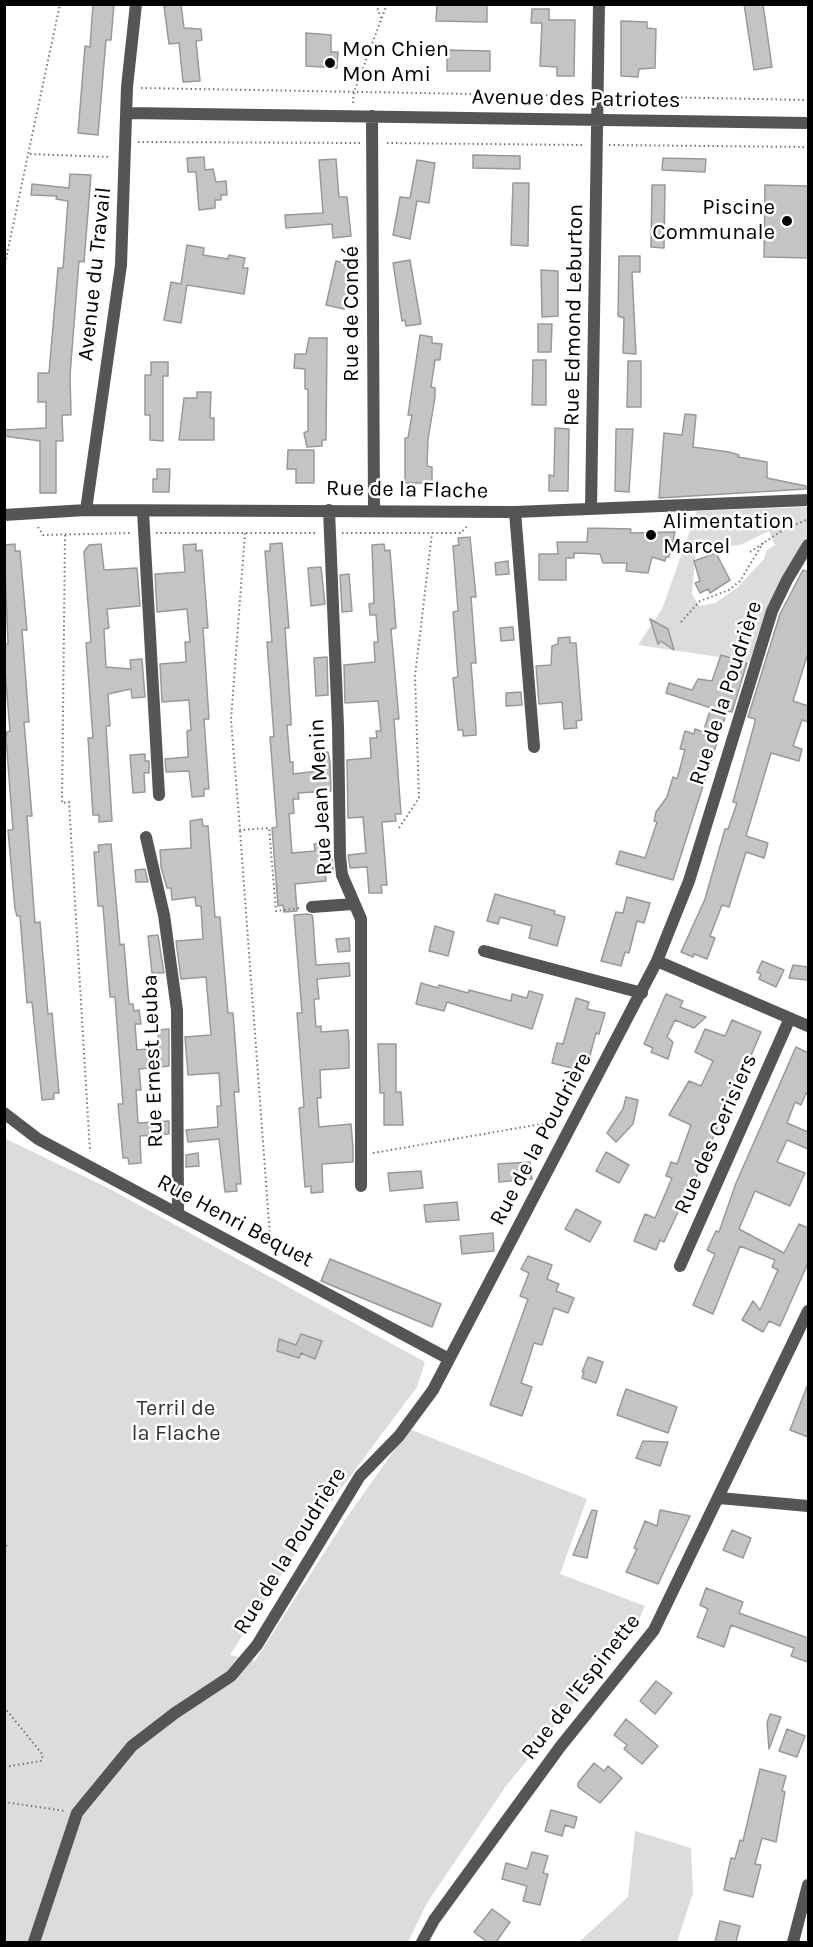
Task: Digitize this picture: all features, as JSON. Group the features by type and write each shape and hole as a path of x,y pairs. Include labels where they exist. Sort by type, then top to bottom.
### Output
{"street":[{"name":"Avenue du Travail","path":"86,510 121,265 128,113 127,87 136,4"},
{"name":"Rue Edmond Leburton","path":"591,509 599,4"},
{"name":"Avenue des Patriotes","path":"128,113 598,122 808,123"},
{"name":"Rue de Condé","path":"372,116 374,510"},
{"name":"Rue de la Flache","path":"4,516 86,510 515,512 808,500"},
{"name":"Rue Jean Menin","path":"329,510 338,726 340,856 342,876 361,919 361,1186"},
{"path":"143,511 159,795"},
{"path":"515,512 534,747"},
{"name":"Rue de la Poudrière","path":"34,1942 77,1813 132,1746 175,1713 231,1676 257,1645 360,1476 416,1416 449,1359 657,962 689,881 772,611 808,545"},
{"name":"Rue Ernest Leuba","path":"146,837 164,915 177,1010 178,1213"},
{"path":"312,907 353,904"},
{"path":"484,951 642,993"},
{"path":"657,962 808,1026"},
{"name":"Rue des Cerisiers","path":"680,1266 790,1018"},
{"name":"Rue Henri Bequet","path":"4,1113 38,1139 449,1359"},
{"name":"Rue de l'Espinette","path":"422,1942 434,1920 560,1747 641,1648 658,1621 808,1311"},
{"path":"719,1498 808,1506"},
{"path":"793,1942 808,1885"}],"path":[{"path":"4,268 60,4"},
{"path":"376,4 381,18"},
{"path":"354,92 387,4"},
{"path":"127,87 808,100"},
{"path":"126,142 808,147"},
{"path":"30,154 126,157"},
{"path":"30,514 43,535 461,533 469,524"},
{"path":"750,552 808,519"},
{"path":"246,533 231,720 273,1265"},
{"path":"399,828 419,798 415,676 432,533"},
{"path":"65,535 62,803 69,802 90,1167"},
{"path":"681,622 700,602 729,590 740,581 763,543"},
{"path":"240,830 269,828 276,911 312,907"},
{"path":"361,1155 576,1118"},
{"path":"4,1542 7,1545 4,1552"},
{"path":"4,1707 44,1755 41,1761 4,1767"},
{"path":"4,1802 77,1813"}],"green space":[{"path":"808,507 808,539 800,550 753,662 638,645 662,609 697,511","holes":["769,531 775,545 766,551 764,559 737,588 715,603 699,606 692,594 696,549 740,545"]},
{"name":"Terril de la Flache","path":"4,1138 108,1188 425,1362 417,1387 310,1530 230,1655 255,1661 345,1520 409,1429 587,1499 560,1574 645,1606 639,1620 626,1638 506,1786 427,1903 408,1942 5,1942"},
{"path":"635,1831 691,1848 693,1893 677,1942 579,1942 628,1897"}],"building":[{"path":"93,4 114,4 111,40 106,40 98,135 78,133 85,46 90,47"},
{"path":"181,4 184,28 201,29 202,40 196,41 200,81 183,82 179,43 169,44 164,6"},
{"path":"437,4 487,4 487,22 436,21"},
{"path":"744,4 763,4 772,67 754,70"},
{"path":"532,9 549,9 549,20 575,20 574,76 557,76 557,67 540,66 542,23 531,23"},
{"path":"621,21 647,22 647,28 656,29 655,68 639,69 638,77 621,76"},
{"path":"306,33 331,35 331,52 338,52 337,68 306,66"},
{"path":"447,50 490,51 490,71 447,71"},
{"path":"473,155 520,156 520,169 473,168"},
{"path":"204,157 205,170 213,169 216,182 226,181 227,195 221,195 221,200 215,200 215,208 199,210 196,172 188,172 187,158"},
{"path":"663,158 706,159 705,172 662,170"},
{"path":"336,159 339,197 347,197 351,236 333,238 332,224 286,228 285,215 323,213 319,160"},
{"path":"417,160 435,163 429,203 417,201 410,239 393,235 400,197 410,198"},
{"path":"70,174 91,175 84,262 79,261 70,375 71,415 62,415 63,441 56,441 56,493 40,493 40,441 4,436 4,430 46,428 46,402 38,402 38,373 49,373 58,268 63,268 68,201 56,199 57,196 31,195 32,184 69,188"},
{"path":"513,183 529,183 528,246 511,245"},
{"path":"652,185 665,185 664,248 651,247"},
{"name":"Piscine Communale","path":"765,185 808,186 808,258 764,257"},
{"path":"187,245 204,248 203,255 228,259 229,255 245,258 243,268 248,268 244,294 187,285 181,323 164,320 171,282 181,284"},
{"path":"619,256 640,256 640,272 632,272 636,354 623,353 624,318 618,316"},
{"path":"410,260 421,324 406,326 405,320 402,321 393,263"},
{"path":"336,261 354,265 344,309 326,305"},
{"path":"541,270 558,271 558,316 542,317"},
{"path":"538,324 552,324 551,352 538,352"},
{"path":"420,335 432,337 432,343 442,344 440,360 435,360 431,387 435,388 435,397 428,439 427,466 432,467 432,483 405,483 405,438 408,438 412,415 408,415"},
{"path":"309,338 327,338 326,440 322,440 322,446 307,447 304,433 308,431 308,389 305,389 305,369 294,368 295,354 306,354"},
{"path":"533,360 546,360 546,405 532,405"},
{"path":"628,361 641,361 641,407 627,407"},
{"path":"151,362 168,362 168,376 163,376 163,441 150,440 150,415 145,415 145,375 151,375"},
{"path":"197,392 211,392 210,418 214,418 214,440 179,440 184,398 197,398"},
{"path":"685,414 696,415 693,447 729,452 739,455 738,457 767,462 767,478 806,486 806,489 659,498 664,433 682,435"},
{"path":"555,428 569,429 568,491 549,491 549,475 554,476"},
{"path":"616,429 633,429 629,492 615,491"},
{"path":"288,450 314,450 314,483 296,483 296,469 287,469"},
{"path":"157,469 170,469 169,492 153,492 153,479 157,479"},
{"path":"588,528 631,529 630,533 675,532 669,557 666,557 665,561 652,557 648,573 626,571 627,563 603,563 600,554 574,553 574,558 566,558 566,580 539,580 539,554 558,554 557,542 587,542"},
{"path":"470,537 476,597 471,597 476,663 471,663 476,735 463,736 463,730 458,730 453,678 458,677 453,612 458,611 453,546 459,545 458,538"},
{"path":"282,543 289,628 285,628 291,718 291,725 287,725 290,762 293,762 293,774 318,771 316,753 328,752 331,791 298,793 299,799 293,799 294,813 289,814 292,853 315,851 314,844 327,843 327,857 332,857 333,870 325,870 326,881 295,884 297,911 284,912 283,905 278,906 272,828 277,827 270,737 274,737 267,642 272,642 265,551 270,551 270,544"},
{"path":"15,544 15,551 20,551 27,630 22,630 29,722 24,722 32,816 27,816 35,923 40,922 48,1014 52,1013 59,1093 54,1093 54,1099 42,1100 32,1002 27,1003 20,916 17,916 15,909 8,830 13,830 6,738 7,732 10,731 4,659 4,644 8,644 4,545"},
{"path":"101,544 104,570 137,568 140,606 107,609 109,628 104,629 106,667 131,669 130,660 142,659 145,697 132,698 131,689 108,694 110,726 106,726 112,821 99,822 99,815 93,815 88,738 93,738 86,643 91,642 84,552 89,545"},
{"path":"196,544 196,551 202,550 208,628 203,628 209,719 204,719 209,789 204,789 204,796 192,797 189,771 166,772 165,759 188,757 187,731 191,730 189,700 162,702 160,664 186,662 185,642 190,642 187,609 157,612 155,574 185,572 183,545"},
{"path":"384,544 385,551 390,550 396,628 391,629 399,719 394,719 401,814 395,814 396,821 382,822 387,885 381,885 382,893 369,893 367,867 350,868 348,855 366,853 363,817 348,818 347,760 371,758 370,738 377,738 376,731 381,731 378,701 345,703 344,665 375,662 374,642 378,642 376,615 370,615 369,604 374,603 372,545"},
{"path":"716,553 730,580 710,593 708,589 700,593 695,583 700,581 694,561"},
{"path":"508,561 509,574 496,575 495,563"},
{"path":"321,567 325,604 311,606 308,568"},
{"path":"803,570 808,572 808,653 793,701 808,706 808,722 802,720 793,746 802,749 799,761 771,753 746,836 768,843 764,858 746,852 729,907 722,905 710,936 715,938 707,959 694,954 693,957 681,952 705,899 725,829 728,829 737,803 733,802 755,722 755,719 748,717 780,614"},
{"path":"349,574 352,611 342,612 340,575"},
{"path":"650,619 668,629 674,650 661,641 658,644"},
{"path":"513,627 514,640 501,641 500,628"},
{"path":"570,637 570,643 576,643 582,720 576,721 577,728 564,729 562,702 539,704 536,666 551,665 552,646 558,644 558,638"},
{"path":"721,655 747,663 732,712 727,711 673,880 616,864 620,851 645,858 657,822 654,821 656,812 667,797 673,777 677,779 685,750 680,749 685,731 694,734 695,729 703,732 711,708 666,693 669,683 692,690 698,679 712,681"},
{"path":"327,657 328,695 316,696 314,658"},
{"path":"521,692 522,705 506,706 506,693"},
{"path":"145,754 145,761 149,761 149,773 144,773 145,792 133,793 130,755"},
{"path":"202,819 203,826 208,826 215,917 220,917 228,1013 233,1013 239,1092 234,1092 241,1184 236,1184 237,1191 225,1192 219,1139 188,1142 186,1130 218,1127 217,1106 221,1106 219,1073 188,1075 185,1037 211,1035 206,977 181,979 176,941 203,939 201,906 196,906 195,897 172,900 171,888 167,888 161,867 160,850 191,848 190,821"},
{"path":"111,844 120,945 124,944 129,1004 133,1004 134,1011 139,1010 141,1024 135,1024 137,1050 159,1048 158,1030 169,1029 169,1066 139,1069 141,1090 136,1090 138,1123 169,1121 169,1134 140,1136 141,1163 129,1164 128,1158 123,1158 118,1104 123,1104 115,997 110,997 103,906 98,906 94,852 99,852 98,845"},
{"path":"145,869 148,882 136,882 135,870"},
{"path":"495,894 555,911 554,914 565,917 557,946 529,938 532,926 500,917 498,924 487,921"},
{"path":"627,897 650,903 644,923 637,921 629,953 625,952 621,966 601,961 616,912 623,913"},
{"path":"294,915 312,915 313,920 316,965 349,963 350,976 317,979 319,999 314,999 316,1027 321,1026 321,1032 348,1030 349,1043 349,1068 320,1070 321,1098 317,1098 319,1127 351,1124 353,1147 353,1162 322,1164 323,1192 311,1193 311,1186 305,1187 299,1108 304,1107 297,1013 302,1013"},
{"path":"435,926 454,932 448,956 429,951"},
{"path":"158,935 164,973 152,973 148,936"},
{"path":"349,938 350,951 338,952 336,939"},
{"path":"762,961 784,970 776,987 759,979 761,974 757,972"},
{"path":"793,965 808,967 808,980 789,978"},
{"path":"421,983 468,993 469,990 511,1001 512,994 527,998 529,991 543,995 532,1029 447,1002 444,1011 416,1004"},
{"path":"666,994 683,1001 680,1007 706,1017 694,1028 675,1020 667,1037 673,1042 668,1059 651,1052 653,1048 644,1044"},
{"path":"576,998 589,1002 587,1009 605,1013 599,1034 596,1033 589,1059 582,1057 579,1070 552,1063 557,1043 563,1044"},
{"path":"732,1020 761,1032 747,1065 744,1064 694,1183 692,1182 664,1242 660,1240 656,1250 634,1241 645,1214 655,1218 672,1178 666,1176 671,1162 677,1164 691,1125 669,1115 689,1081 701,1086 713,1061 695,1052 705,1029 725,1036"},
{"path":"378,1044 396,1044 396,1092 401,1092 403,1125 384,1125 384,1093 380,1093"},
{"path":"796,1047 808,1053 808,1094 806,1093 801,1105 795,1102 787,1123 808,1132 808,1149 787,1140 777,1162 805,1173 790,1206 755,1191 739,1229 784,1253 799,1224 808,1228 808,1263 780,1326 769,1321 763,1332 742,1320 753,1301 760,1310 778,1270 772,1267 775,1260 740,1246 713,1314 693,1305 715,1254 707,1250 716,1231 719,1232 736,1183"},
{"path":"626,1097 638,1100 633,1124 616,1142 607,1133 623,1109"},
{"path":"606,1152 629,1165 619,1183 596,1171"},
{"path":"198,1153 199,1166 186,1167 186,1155"},
{"path":"530,1162 532,1179 499,1182 498,1164"},
{"path":"421,1171 423,1188 390,1191 388,1173"},
{"path":"457,1202 459,1220 426,1222 424,1205"},
{"path":"576,1209 601,1222 590,1242 565,1229"},
{"path":"493,1233 494,1251 462,1254 460,1236"},
{"path":"528,1256 552,1265 547,1279 559,1284 556,1291 574,1298 568,1313 554,1308 542,1345 534,1343 521,1383 532,1387 522,1416 490,1405 528,1299 520,1296 529,1273 521,1269"},
{"path":"330,1259 441,1304 432,1327 321,1281"},
{"path":"301,1334 322,1341 315,1359 301,1353 299,1358 277,1351 279,1339 296,1345"},
{"path":"588,1357 603,1362 596,1383 582,1378"},
{"path":"808,1384 808,1437 790,1430"},
{"path":"626,1389 677,1407 668,1433 617,1415"},
{"path":"643,1441 668,1442 660,1466 636,1458"},
{"path":"592,1510 597,1511 587,1558 573,1555"},
{"path":"660,1510 690,1516 658,1584 626,1572 637,1549 634,1548 645,1521 657,1526"},
{"path":"732,1530 751,1538 743,1558 723,1550"},
{"path":"706,1588 743,1602 739,1613 808,1638 808,1662 791,1656 794,1648 731,1625 724,1647 697,1637 708,1609 700,1605"},
{"path":"656,1681 672,1693 655,1714 640,1701"},
{"path":"770,1714 781,1717 769,1749 767,1723"},
{"path":"626,1719 658,1746 642,1764 624,1749 627,1745 614,1735"},
{"path":"787,1729 805,1736 797,1757 779,1751"},
{"path":"594,1763 604,1771 608,1766 622,1778 600,1803 578,1787 578,1783"},
{"path":"760,1769 786,1776 776,1842 762,1838 755,1864 761,1865 753,1897 724,1890 731,1858 735,1859 740,1840 743,1841"},
{"path":"551,1810 577,1817 574,1828 565,1825 562,1836 545,1831"},
{"path":"532,1852 548,1856 543,1873 548,1874 540,1905 523,1901 527,1886 502,1879 506,1863 527,1869"},
{"path":"492,1909 510,1922 496,1942 487,1942 474,1932"},
{"path":"720,1921 740,1926 736,1942 715,1942"}],"place":[{"name":"Mon Chien Mon Ami","path":"330,63"},
{"name":"Piscine Communale","path":"787,221"},
{"name":"Alimentation Marcel","path":"651,535"}]}
